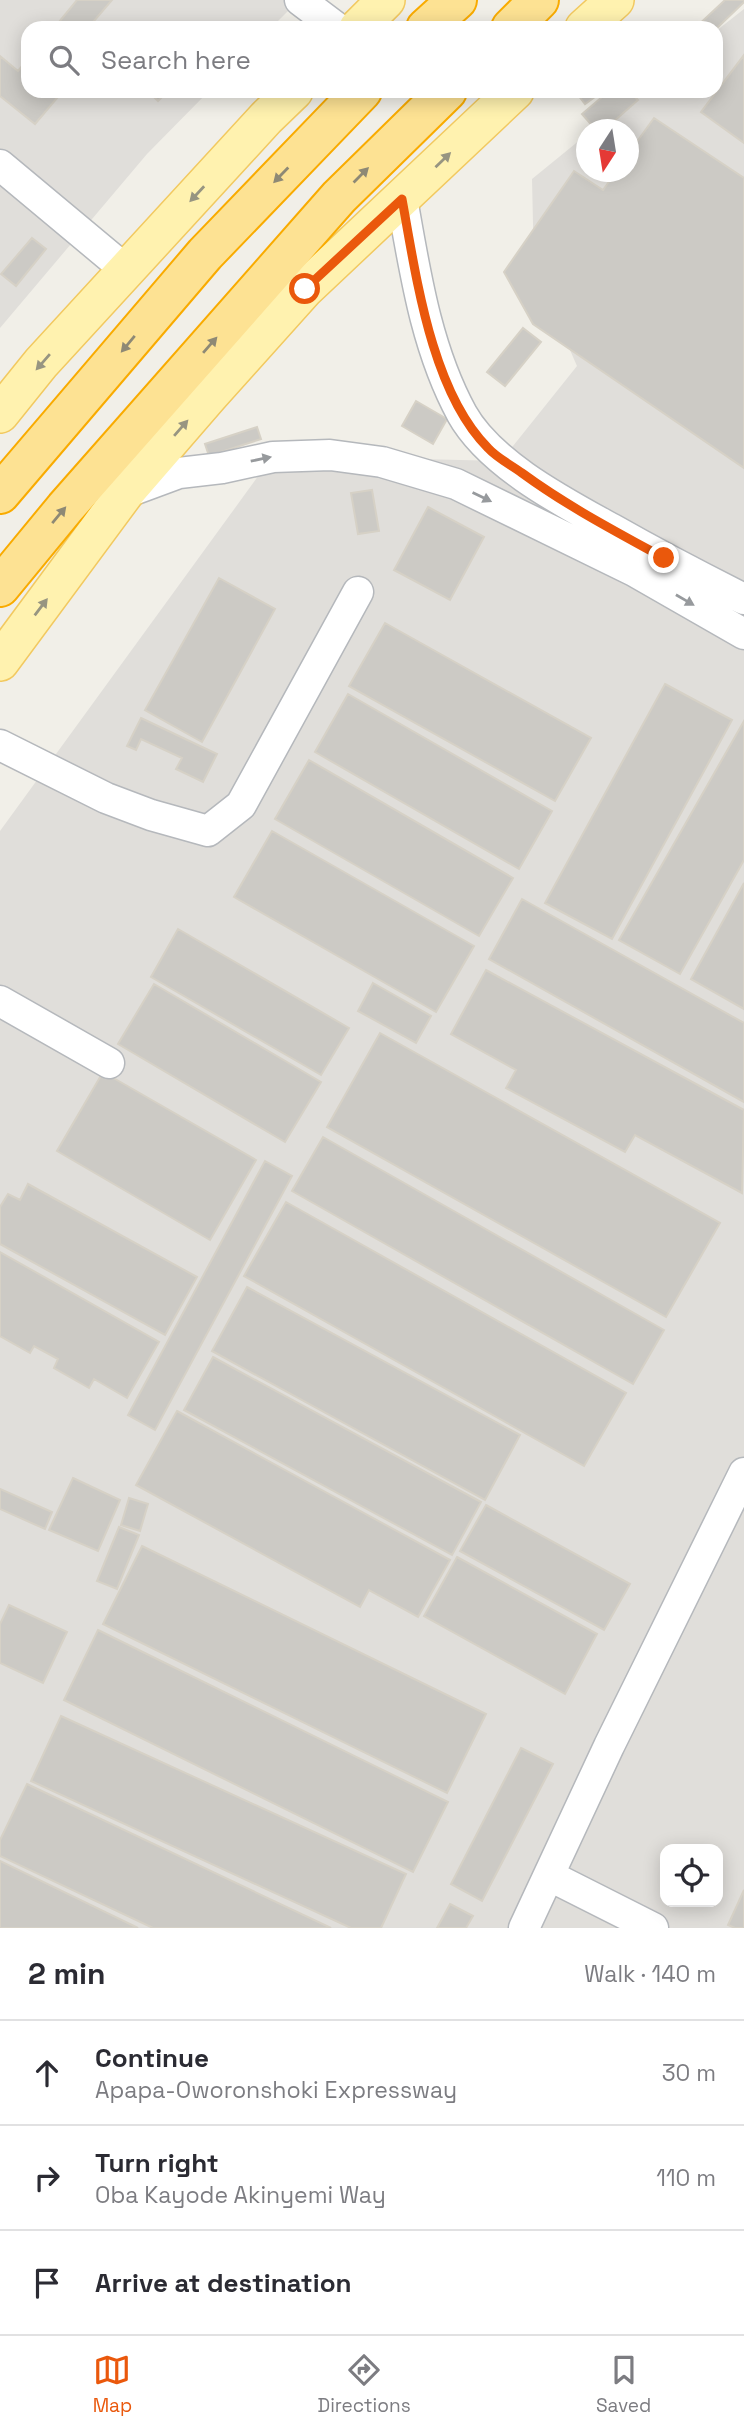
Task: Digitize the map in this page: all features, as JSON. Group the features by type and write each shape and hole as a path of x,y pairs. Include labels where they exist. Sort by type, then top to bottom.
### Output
{"highway":[{"path":"434,21 457,0"},
{"path":"518,21 539,0"},
{"path":"0,494 205,254 355,98"},
{"path":"0,587 65,508 339,197 440,98"}],"main road":[{"path":"365,21 386,0"},
{"path":"592,21 615,0"},
{"path":"0,414 41,363 287,98"},
{"path":"0,662 124,493 305,289 509,98"}],"street":[{"path":"300,0 328,21"},
{"path":"0,165 127,271"},
{"path":"402,199 421,304 444,374 463,415 488,449 554,497 744,599"},
{"path":"124,493 179,473 222,468 272,457 330,455 382,462 456,484 634,571 744,634"},
{"path":"0,745 106,798 151,815 208,831 242,805 358,592"},
{"path":"0,1002 109,1063"},
{"path":"524,1928 609,1746 744,1473"},
{"path":"550,1877 653,1928"}],"shaded area":[{"path":"0,0 299,0 278,21 21,21 21,98 202,98 147,154 0,328"},
{"path":"744,9 744,1928 0,1928 0,831 267,464 420,459 501,461 577,366 534,268 532,179 576,143 576,182 639,182 639,119 606,119 632,98 723,98 723,26"}],"building":[{"path":"77,0 112,0 94,21 60,21"},
{"path":"725,0 744,0 723,22 702,21"},
{"path":"744,55 744,143 701,112 712,98 723,98 723,83"},
{"path":"0,56 18,71 21,67 21,98 57,98 35,124 0,96"},
{"path":"580,98 593,98 585,104"},
{"path":"601,98 638,100 616,119 586,119 582,114"},
{"path":"654,118 744,178 744,468 533,324 504,272 574,171 576,182 591,182 603,190 609,182 639,182 639,139"},
{"path":"32,238 46,249 16,286 1,274"},
{"path":"523,328 541,342 505,386 487,372"},
{"path":"416,401 447,419 433,444 402,426"},
{"path":"257,427 261,439 209,456 205,444"},
{"path":"372,490 379,531 358,534 351,493"},
{"path":"428,507 484,537 450,600 394,570"},
{"path":"219,578 275,609 202,742 145,710"},
{"path":"385,623 591,738 555,801 349,686"},
{"path":"665,684 732,720 612,939 545,903"},
{"path":"348,694 552,811 519,869 315,752"},
{"path":"141,718 217,754 203,782 176,769 182,758 141,739 136,750 127,746"},
{"path":"744,721 744,860 680,974 619,940"},
{"path":"309,760 513,878 479,936 275,819"},
{"path":"272,831 474,946 436,1012 234,897"},
{"path":"744,883 744,1009 691,979"},
{"path":"522,899 744,1023 744,1102 489,959"},
{"path":"178,929 349,1028 321,1075 151,977"},
{"path":"486,970 744,1110 742,1193 635,1135 625,1152 506,1088 516,1070 451,1034"},
{"path":"373,983 431,1016 416,1043 358,1011"},
{"path":"154,984 321,1082 285,1142 118,1044"},
{"path":"380,1033 720,1223 666,1317 327,1127"},
{"path":"103,1072 256,1160 210,1240 57,1151"},
{"path":"323,1137 664,1330 633,1384 292,1191"},
{"path":"265,1161 292,1176 155,1430 128,1415"},
{"path":"28,1184 197,1277 165,1335 0,1244 0,1207 8,1194 20,1200"},
{"path":"286,1202 626,1393 584,1466 244,1276"},
{"path":"0,1252 159,1342 127,1398 94,1379 89,1388 54,1368 58,1359 34,1346 30,1353 0,1336"},
{"path":"247,1287 520,1435 485,1500 212,1351"},
{"path":"213,1357 481,1502 452,1555 184,1410"},
{"path":"177,1411 450,1560 418,1617 369,1590 360,1607 136,1485"},
{"path":"73,1478 120,1500 98,1551 49,1530"},
{"path":"0,1489 52,1512 45,1529 0,1509"},
{"path":"129,1498 148,1504 140,1531 121,1525"},
{"path":"486,1505 630,1584 604,1630 460,1551"},
{"path":"119,1527 139,1535 117,1589 97,1581"},
{"path":"142,1546 486,1714 447,1793 103,1624"},
{"path":"457,1557 597,1634 565,1694 424,1616"},
{"path":"9,1605 67,1632 43,1683 0,1663 0,1624"},
{"path":"98,1630 448,1802 413,1872 64,1700"},
{"path":"61,1716 406,1874 381,1928 351,1928 31,1781"},
{"path":"521,1748 553,1764 482,1901 451,1884"},
{"path":"27,1784 331,1928 153,1928 0,1856 0,1840"},
{"path":"0,1861 138,1928 0,1928"},
{"path":"744,1890 744,1928 735,1928 728,1925"},
{"path":"450,1904 473,1916 466,1928 437,1928"}],"route":[{"path":"305,289 402,199 421,304 444,374 463,415 488,449 554,497 664,558"}]}
